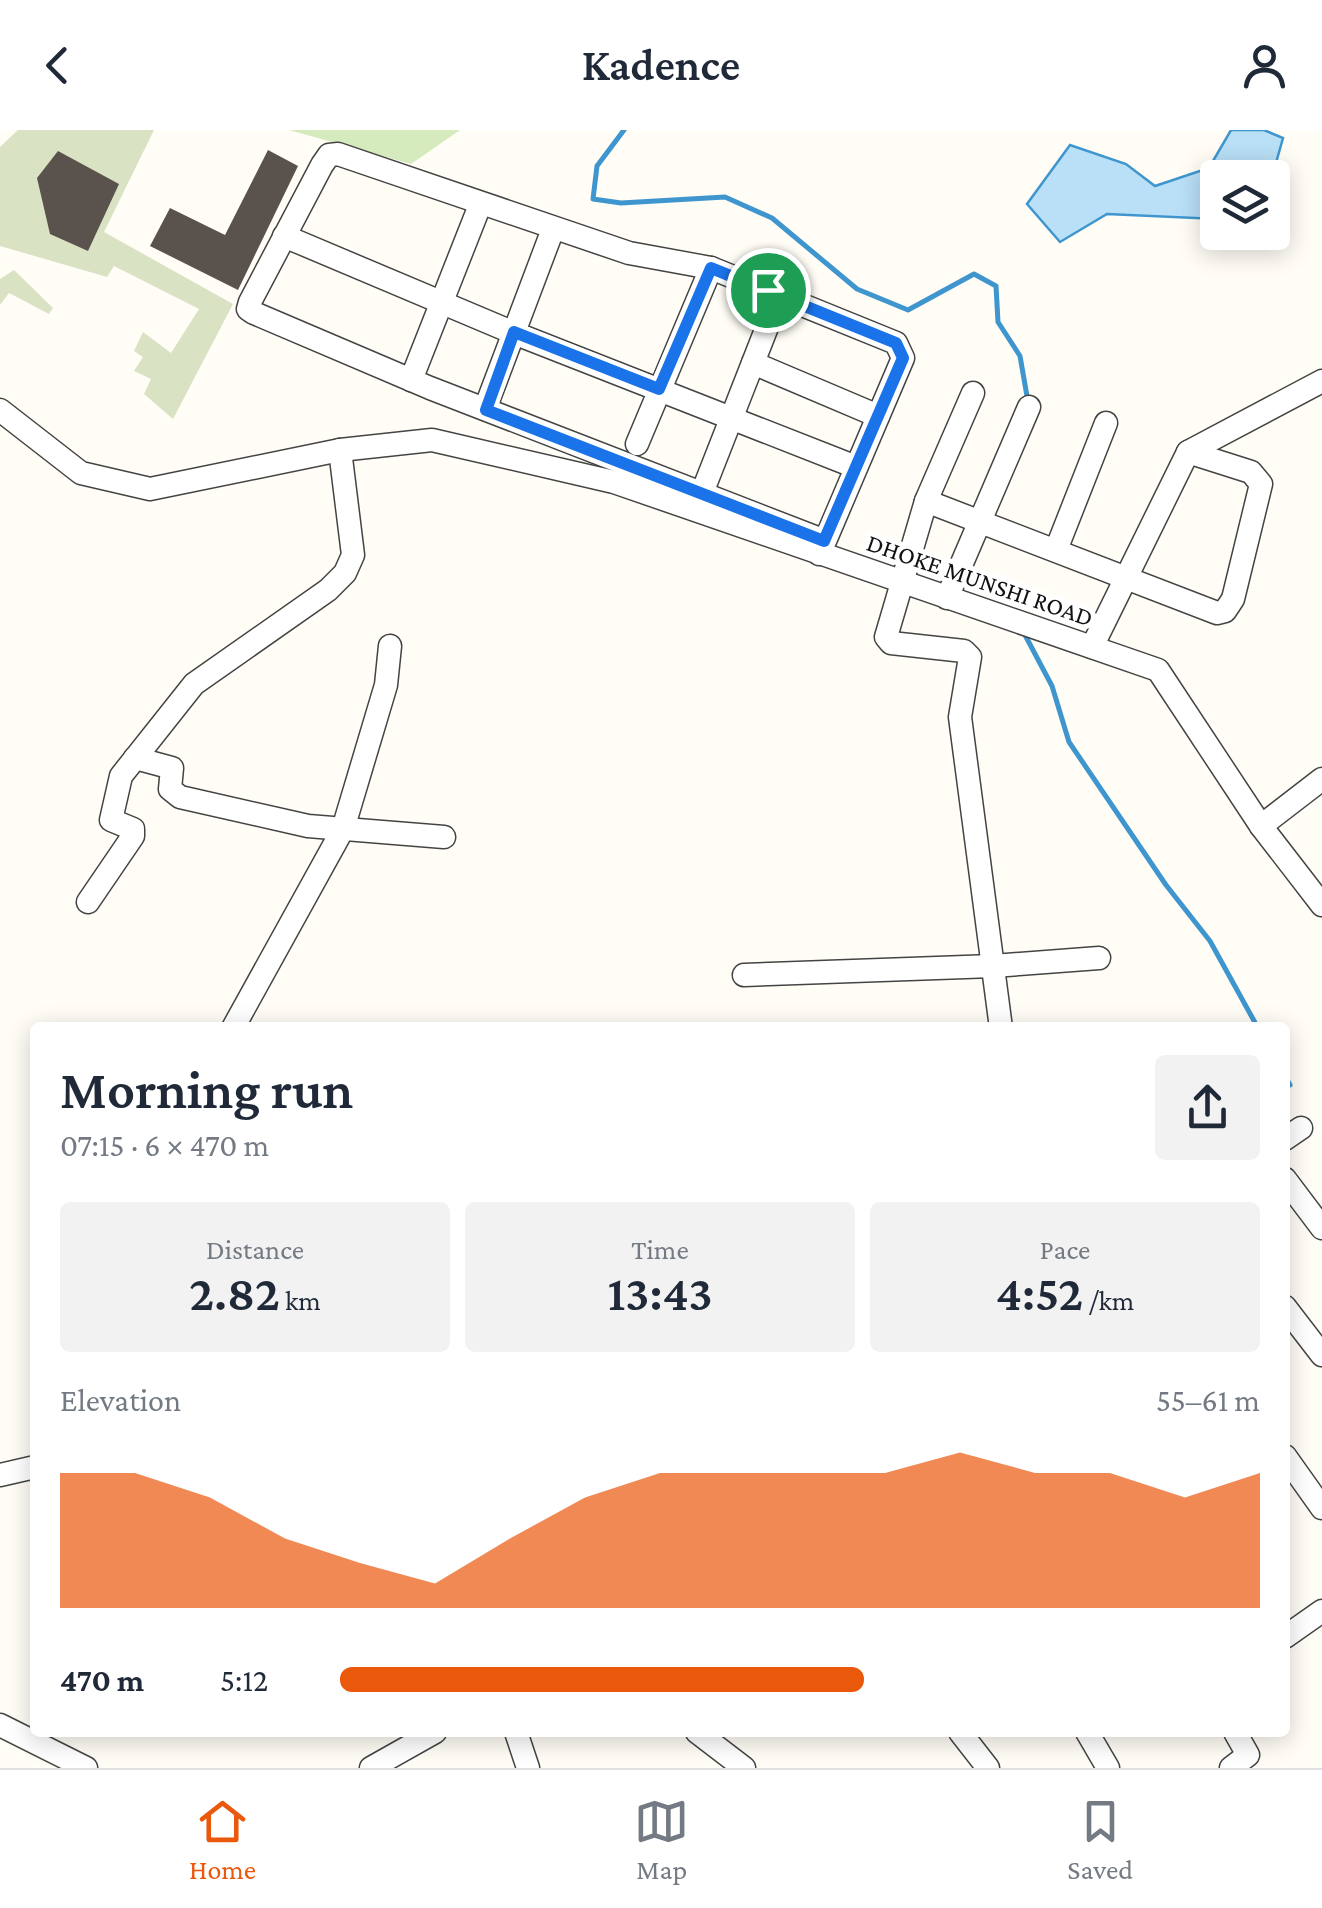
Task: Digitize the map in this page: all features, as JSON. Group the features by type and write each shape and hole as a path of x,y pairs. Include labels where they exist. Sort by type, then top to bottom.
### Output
{"street":[{"path":"338,154 553,228 629,253 711,268 896,343 903,358 822,547 702,493 411,380 248,309 330,155 338,154"},
{"path":"411,380 480,204"},
{"path":"486,410 553,228"},
{"path":"284,236 856,467"},
{"path":"638,444 711,268"},
{"path":"702,493 780,294"},
{"path":"754,364 878,416"},
{"path":"1092,647 1188,452 1322,381"},
{"path":"973,393 926,501 900,582 887,641 964,651 970,658 960,717 1000,1022"},
{"path":"947,598 1028,407"},
{"name":"DHOKE MUNSHI ROAD","path":"0,410 81,473 150,489 340,450 432,440 614,482 822,547 900,582 1158,670 1262,826 1322,905"},
{"path":"1056,550 1106,423"},
{"path":"88,902 134,836 133,829 114,822 110,814 120,776 194,684 328,590 344,573 352,555 340,450"},
{"path":"926,501 1217,613 1225,611 1233,599 1261,484 1251,472 1188,452"},
{"path":"236,1022 343,830 386,685 390,646"},
{"path":"136,758 172,768 170,789 180,797 308,826 444,837"},
{"path":"1262,826 1322,779"},
{"path":"744,974 993,966 1099,958"},
{"path":"1290,1186 1322,1228"},
{"path":"1290,1313 1322,1355"},
{"path":"1290,1463 1322,1508"},
{"path":"0,1475 30,1468"},
{"path":"1290,1629 1320,1619"},
{"path":"0,1724 86,1768"},
{"path":"371,1768 426,1737"},
{"path":"518,1737 528,1768"},
{"path":"704,1737 744,1768"},
{"path":"964,1737 988,1768"},
{"path":"1090,1737 1108,1768"},
{"path":"1236,1737 1246,1764"}],"green space":[{"path":"18,130 154,130 104,232 233,304 173,419 144,394 151,379 134,371 143,357 134,351 143,332 171,353 199,309 114,266 107,277 0,246 0,147"},
{"path":"289,130 460,130 411,164"},
{"path":"14,270 53,308 49,314 9,293 0,305 0,279"}],"water":[{"path":"1231,130 1264,130 1283,138 1277,160 1214,160"},
{"path":"1070,145 1126,164 1155,186 1200,171 1200,218 1107,214 1060,242 1027,204"}],"building":[{"path":"268,150 298,166 238,290 150,246 170,208 225,235"},
{"path":"58,151 119,184 88,251 50,234 37,178"}],"waterway":[{"path":"624,130 597,166 593,199 621,203 725,197 772,218 857,289 908,310 974,274 996,286 998,322 1020,356 1028,402"},
{"path":"1025,635 1052,686 1069,742 1166,885 1210,941 1255,1022"}],"route":[{"path":"711,268 768,290 896,343 902,352 903,358 824,541 486,410 514,332 659,389 711,268"}]}
